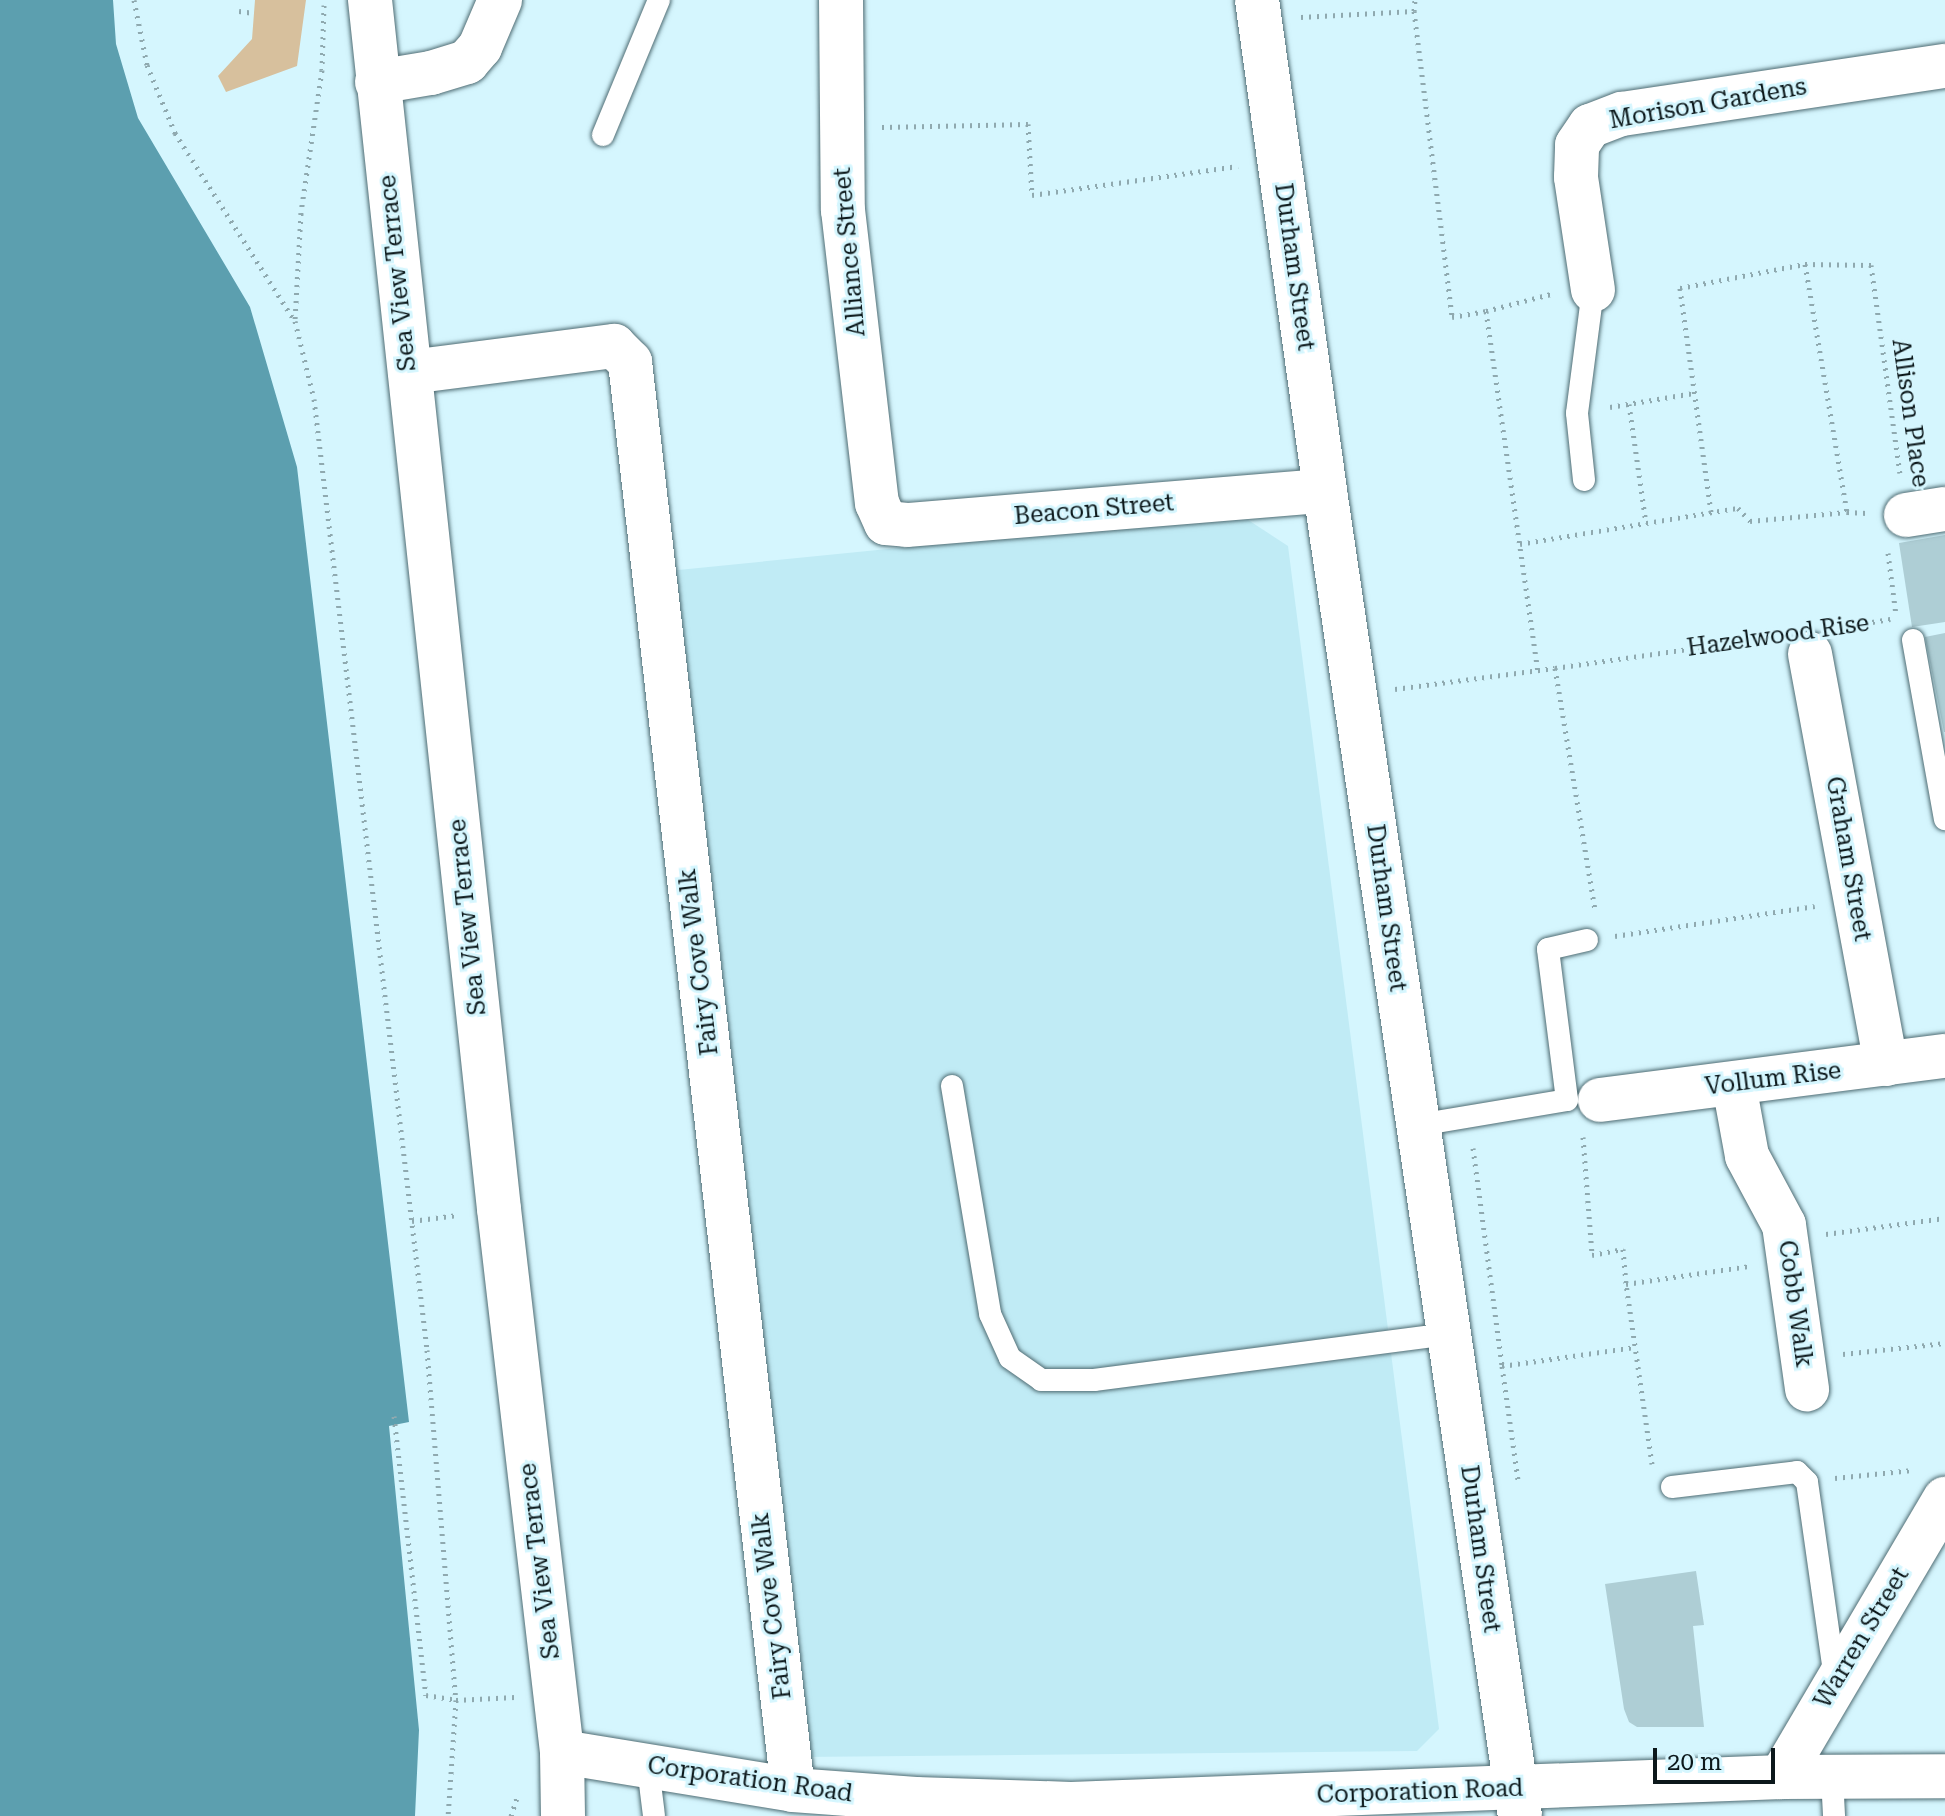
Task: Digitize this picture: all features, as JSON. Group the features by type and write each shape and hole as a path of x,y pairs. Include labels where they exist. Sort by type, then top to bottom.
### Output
{"street":[{"name":"Sea View Terrace","path":"370,0 499,1209 562,1752 563,1816"},
{"path":"377,82 431,73 467,62 480,47 500,0"},
{"name":"Alliance Street","path":"841,0 843,210 877,503"},
{"name":"Durham Street","path":"1258,9 1325,491 1517,1803"},
{"name":"Morison Gardens","path":"1592,286 1576,177 1577,145 1590,126 1622,114 1945,66"},
{"name":"Fairy Cove Walk","path":"410,372 614,346 630,362 793,1790"},
{"name":"Beacon Street","path":"877,503 886,523 907,525 1325,491"},
{"name":"Graham Street","path":"1811,638 1886,1064"},
{"name":"Vollum Rise","path":"1591,1116 1734,1085 1945,1056"},
{"name":"Cobb Walk","path":"1734,1085 1747,1156 1784,1225 1804,1374"},
{"name":"Warren Street","path":"1781,1777 1836,1679 1931,1484"},
{"name":"Corporation Road","path":"562,1752 793,1790 916,1799 1180,1807 1517,1803 1781,1777 1833,1797 1945,1776"}],"lane":[{"path":"603,135 659,0"},
{"path":"1584,480 1577,413 1592,286"},
{"path":"1913,640 1945,819"},
{"path":"1418,1125 1567,1100 1548,949 1593,939"},
{"path":"952,1086 990,1314 1010,1358 1041,1380 1094,1380 1450,1334"},
{"path":"1672,1487 1797,1472 1807,1482 1836,1679"},
{"path":"648,1767 654,1816"}],"path":[{"path":"134,0 147,65 175,133 295,321"},
{"path":"325,0 322,70 301,213 295,321 314,399 427,1350 456,1700 448,1816"},
{"path":"1415,0 1452,317 1592,286"},
{"path":"1258,9 1414,11"},
{"path":"239,11 254,13"},
{"path":"841,128 1028,124 1032,195 1279,160"},
{"path":"1520,544 1711,512 1680,288 1805,264 1847,512"},
{"name":"Allison Place","path":"1711,512 1738,508 1750,521 1847,512 1912,513 1871,265 1805,264"},
{"path":"1486,311 1538,670"},
{"path":"1577,413 1694,393"},
{"path":"1629,404 1646,523"},
{"name":"Hazelwood Rise","path":"1355,694 1811,638 1896,619 1912,513"},
{"path":"1555,668 1593,939 1855,900"},
{"path":"1591,1116 1592,1255 1623,1249 1656,1489 1672,1487"},
{"path":"1468,1117 1502,1366 1635,1347"},
{"path":"412,1221 463,1214"},
{"path":"1626,1284 1945,1218"},
{"path":"1804,1374 1945,1343"},
{"path":"394,1416 426,1695 456,1700 517,1697"},
{"path":"1807,1482 1931,1484"}],"shaded area":[{"path":"0,0 113,0 116,44 138,118 250,307 297,467 409,1422 389,1426 419,1730 415,1816 0,1816"},
{"path":"255,0 306,0 297,66 226,92 218,76 252,39"},
{"path":"1239,514 1288,546 1439,1729 1417,1751 801,1757 668,571"}],"building":[{"path":"1945,535 1945,622 1912,627 1899,543"},
{"path":"1945,633 1945,732 1944,732 1925,637"},
{"path":"1696,1571 1704,1625 1693,1626 1704,1727 1637,1727 1629,1722 1624,1709 1605,1584"}]}
